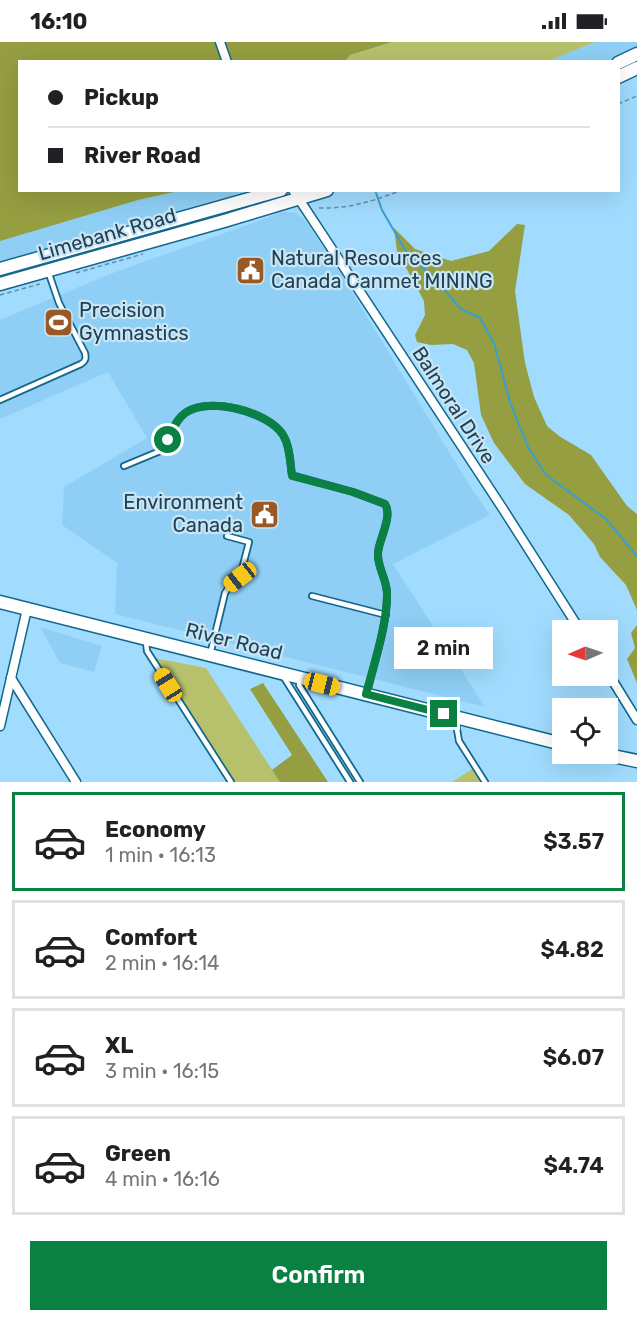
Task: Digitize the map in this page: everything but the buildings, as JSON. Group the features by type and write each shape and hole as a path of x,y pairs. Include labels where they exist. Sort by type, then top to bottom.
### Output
{"main road":[{"path":"620,62 637,54"},
{"path":"620,75 637,68"},
{"name":"Limebank Road","path":"0,269 274,192"},
{"name":"Limebank Road","path":"0,284 296,195 315,192"},
{"name":"River Road","path":"0,602 552,742"},
{"path":"618,757 637,761"}],"street":[{"path":"220,42 226,60"},
{"name":"Balmoral Drive","path":"296,195 574,620"},
{"path":"0,726 27,609"},
{"path":"12,678 76,782"},
{"path":"616,686 637,720"}],"lane":[{"path":"0,400 81,364 86,358 86,353 59,303 47,271"},
{"path":"124,466 165,449 182,415 197,407 211,405 225,407 247,411 261,417 282,432 286,440 292,476 353,492 379,501 387,507 388,517 379,544 378,557 387,590 386,615 366,694"},
{"path":"210,655 225,593 230,585 240,577 249,542 228,536"},
{"path":"312,596 386,615"},
{"path":"146,639 147,651 231,782"},
{"path":"281,674 350,782"},
{"path":"301,678 299,685 360,782"},
{"path":"454,717 459,741 485,782"}],"path":[{"path":"620,103 637,96"},
{"path":"319,208 341,208 397,192"}],"shaded area":[{"path":"0,42 637,42 637,48 610,60 18,60 18,192 254,192 0,262"},
{"name":"Environment Canada","path":"283,212 295,213 305,220 490,515 393,564 485,707 115,614 117,563 62,525 64,487 147,438 108,372 0,419 0,320 110,274"},
{"path":"40,627 102,646 94,672 60,663"}],"green space":[{"path":"0,42 392,42 350,55 346,60 18,60 18,192 174,192 138,200 0,241"},
{"path":"392,42 595,42 550,60 346,60 350,55"},
{"path":"517,224 525,225 515,291 525,363 534,397 547,426 591,455 627,506 637,514 637,610 626,585 600,557 594,544 569,515 525,484 494,443 481,415 474,363 467,350 453,344 431,345 417,342 415,335 425,315 424,301 397,251 394,228 415,249 451,261 489,251"},
{"path":"637,625 637,683 627,659 635,648 631,633"},
{"path":"154,658 206,668 280,782 232,782"},
{"path":"263,683 328,782 280,782 272,770 292,755 250,689"},
{"path":"472,769 481,782 452,782"}],"waterway":[{"path":"376,193 382,210 408,255 432,276 461,309 480,318 494,343 510,402 528,447 546,475 606,519 637,556"}],"place":[{"name":"Natural Resources Canada Canmet MINING","path":"250,270"},
{"name":"Precision Gymnastics","path":"58,322"},
{"name":"Environment Canada","path":"264,514"}],"route":[{"path":"168,440 182,415 197,407 211,405 247,411 273,424 282,432 286,440 292,476 353,492 385,504 388,517 379,544 378,561 386,583 386,615 366,694 444,714"}]}
